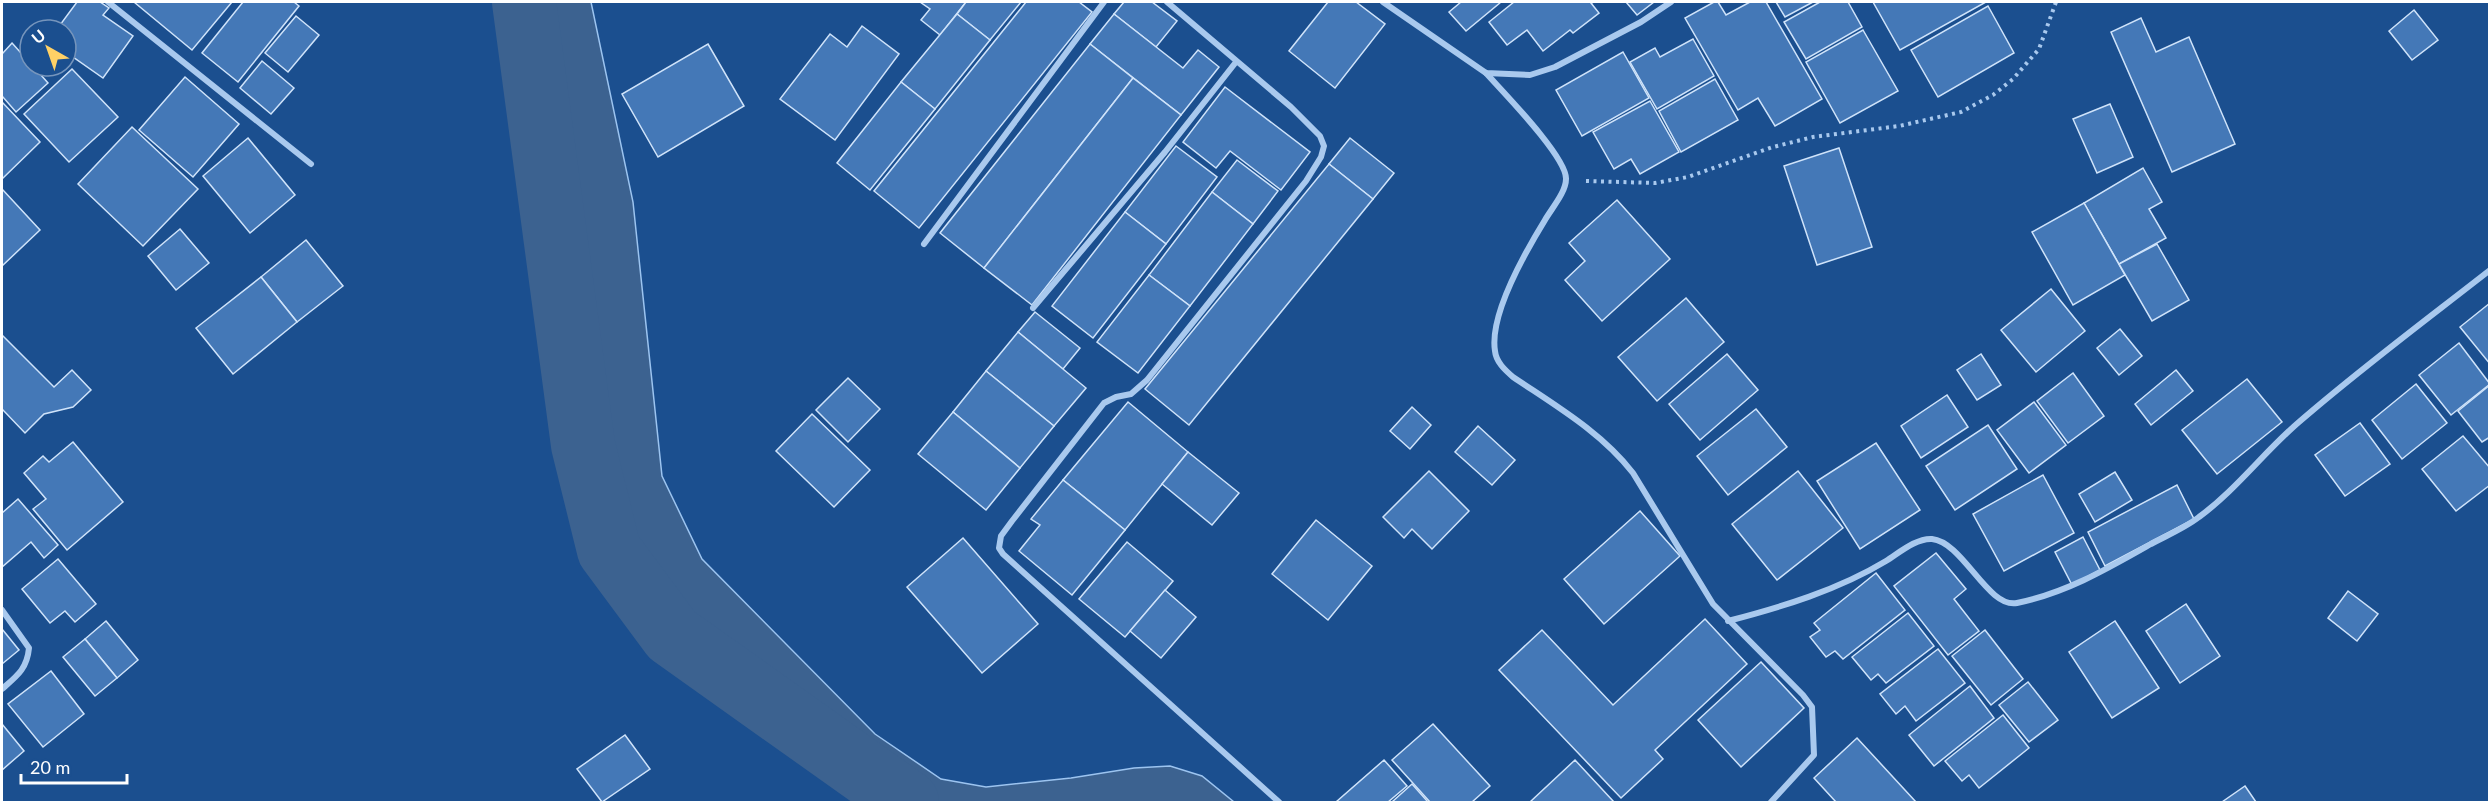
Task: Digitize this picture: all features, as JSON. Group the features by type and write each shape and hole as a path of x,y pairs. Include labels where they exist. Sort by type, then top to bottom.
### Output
{"street":[{"path":"108,2 311,164"},
{"path":"924,244 1104,2"},
{"path":"1167,2 1291,107 1320,136 1324,146 1321,157 1306,181 1147,380 1131,394 1116,397 1104,404 1083,427 1012,520 1001,536 999,548 1020,570 1279,802"},
{"path":"1383,2 1486,73 1546,142 1561,163 1566,179 1559,197 1529,246 1507,292 1498,322 1495,352 1501,366 1513,377 1594,432 1621,457 1713,604 1803,695 1812,707 1814,755 1772,802"},
{"path":"1486,73 1530,75 1555,67 1641,22 1671,2"},
{"path":"1033,308 1165,152 1236,62"},
{"path":"1728,621 1785,606 1813,595 1880,564 1916,543 1929,539 1942,541 1958,554 1996,596 2013,604 2058,592 2084,581 2198,518 2299,422 2490,270"},
{"path":"2,610 25,640 28,648 28,659 23,671 2,689"}],"path":[{"path":"1566,179 1655,183 1688,177 1773,147 1813,137 1899,126 1961,112 1993,95 2013,79 2039,49 2056,2"}],"water":[{"path":"531,2 591,2 633,202 662,476 702,559 875,734 941,779 986,787 1071,778 1134,768 1170,766 1202,776 1234,802 863,802 633,558 624,529 550,92"}],"building":[{"path":"77,2 100,2 109,8 103,15 133,36 103,78 78,60 78,18 65,18"},
{"path":"134,2 232,2 192,50"},
{"path":"243,2 294,2 299,6 238,82 202,53"},
{"path":"920,2 966,2 940,35 921,20 930,9"},
{"path":"966,2 1021,2 990,40 957,14"},
{"path":"1026,2 1079,2 1092,12 919,228 874,191"},
{"path":"1124,2 1152,2 1177,21 1156,47 1114,14"},
{"path":"1328,2 1356,2 1385,24 1335,88 1289,51"},
{"path":"1461,2 1501,2 1466,31 1449,12"},
{"path":"1514,2 1594,2 1591,3 1599,13 1573,33 1570,30 1543,51 1527,30 1507,45 1489,22"},
{"path":"1626,2 1654,2 1637,15"},
{"path":"1718,2 1726,15 1750,2 1766,2 1822,99 1775,126 1758,98 1738,110 1685,18"},
{"path":"1776,2 1813,2 1785,17"},
{"path":"1820,2 1848,2 1862,27 1806,59 1784,22"},
{"path":"1873,2 1986,2 1900,50"},
{"path":"1988,6 2014,53 1938,97 1911,50"},
{"path":"2414,10 2438,40 2412,60 2389,31"},
{"path":"957,14 990,40 935,109 901,82"},
{"path":"1114,14 1183,68 1198,50 1219,67 1181,115 1090,44"},
{"path":"296,16 319,35 288,72 265,53"},
{"path":"2141,18 2156,52 2189,37 2235,144 2172,172 2111,32"},
{"path":"862,26 899,54 835,140 780,99 830,34 847,47"},
{"path":"1863,30 1898,91 1840,123 1806,62"},
{"path":"1693,39 1714,76 1657,109 1630,62 1655,48 1660,57"},
{"path":"12,43 18,50 18,78 44,78 48,83 16,112 2,96 2,54"},
{"path":"708,44 744,106 658,157 622,94"},
{"path":"1090,44 1133,78 984,268 940,233"},
{"path":"1623,52 1649,98 1582,136 1556,90"},
{"path":"262,61 294,88 271,114 240,88"},
{"path":"78,75 118,117 69,162 24,114 62,78 78,78"},
{"path":"185,77 239,124 193,177 139,130"},
{"path":"1133,78 1181,115 1032,305 984,268"},
{"path":"1715,79 1738,120 1681,152 1659,111"},
{"path":"901,82 935,109 870,190 837,163"},
{"path":"1225,87 1310,152 1281,190 1230,151 1216,168 1183,142"},
{"path":"1650,101 1679,152 1640,174 1631,159 1614,169 1593,132"},
{"path":"2,102 40,142 2,179"},
{"path":"2110,104 2133,157 2097,173 2073,119"},
{"path":"132,127 198,189 143,246 78,184"},
{"path":"248,138 295,195 250,233 203,176"},
{"path":"1350,138 1394,173 1373,199 1329,164"},
{"path":"1176,146 1217,177 1166,244 1125,212"},
{"path":"1839,148 1872,247 1817,265 1784,166"},
{"path":"1237,160 1278,191 1253,224 1212,192"},
{"path":"1329,164 1373,199 1189,425 1145,389"},
{"path":"2143,168 2162,202 2149,209 2166,238 2119,264 2084,203"},
{"path":"2,189 40,230 2,266"},
{"path":"1212,192 1253,224 1190,306 1149,275"},
{"path":"1617,200 1670,259 1602,321 1565,280 1585,261 1569,243"},
{"path":"2084,203 2125,275 2073,305 2032,232"},
{"path":"1125,212 1166,244 1093,338 1052,306"},
{"path":"180,229 209,263 176,290 148,256"},
{"path":"306,240 343,286 297,322 261,277"},
{"path":"2157,244 2189,300 2152,321 2119,264"},
{"path":"1149,275 1190,306 1138,373 1097,342"},
{"path":"261,277 297,322 233,374 196,328"},
{"path":"2051,289 2085,331 2036,372 2001,330"},
{"path":"1686,298 1724,342 1657,401 1618,357"},
{"path":"2490,303 2490,364 2460,327"},
{"path":"1035,312 1080,348 1063,369 1018,332"},
{"path":"2120,329 2142,356 2119,375 2097,348"},
{"path":"1018,332 1086,388 1054,426 986,371"},
{"path":"2,335 54,387 72,370 91,390 73,407 44,414 25,433 2,409"},
{"path":"2459,343 2490,384 2451,415 2419,375"},
{"path":"1727,354 1758,390 1700,440 1669,404"},
{"path":"1981,354 2001,385 1977,400 1957,370"},
{"path":"2176,370 2193,391 2151,425 2135,404"},
{"path":"986,371 1054,426 1020,468 953,412"},
{"path":"2073,373 2104,416 2068,443 2037,401"},
{"path":"848,378 880,409 848,442 816,410"},
{"path":"2247,379 2282,422 2217,474 2182,430"},
{"path":"2416,384 2447,423 2402,459 2372,420"},
{"path":"2490,385 2490,437 2482,442 2458,411"},
{"path":"1947,395 1968,427 1921,458 1901,426"},
{"path":"1128,402 1188,452 1125,530 1063,480"},
{"path":"2034,402 2066,445 2029,473 1997,430"},
{"path":"1412,407 1431,425 1410,449 1390,431"},
{"path":"1756,409 1787,447 1728,495 1697,456"},
{"path":"953,412 1020,468 986,510 918,454"},
{"path":"812,414 870,470 834,507 776,451"},
{"path":"2360,423 2390,464 2345,496 2315,455"},
{"path":"1988,425 2017,469 1955,510 1926,466"},
{"path":"1478,426 1515,460 1492,485 1455,452"},
{"path":"2463,436 2490,468 2490,485 2456,511 2422,469"},
{"path":"73,442 123,502 67,550 33,509 46,499 24,473 43,456 49,462"},
{"path":"1876,443 1920,510 1860,549 1817,481"},
{"path":"1188,452 1239,493 1212,525 1162,484"},
{"path":"1429,471 1469,511 1432,549 1412,529 1404,538 1383,517"},
{"path":"1798,471 1843,528 1777,580 1732,524"},
{"path":"2115,472 2132,500 2095,522 2079,494"},
{"path":"2043,475 2074,533 2004,571 1973,514"},
{"path":"1063,480 1125,530 1072,595 1019,551 1040,525 1031,519"},
{"path":"2177,485 2194,519 2105,566 2088,532"},
{"path":"18,499 58,545 44,558 31,542 2,567 2,513"},
{"path":"1640,511 1680,556 1604,624 1564,579"},
{"path":"1316,520 1372,566 1328,620 1272,574"},
{"path":"2083,537 2100,570 2072,585 2055,552"},
{"path":"963,538 1038,624 982,673 907,587"},
{"path":"1127,542 1173,581 1125,637 1079,599"},
{"path":"1936,553 1966,589 1954,599 1979,631 1948,655 1894,586"},
{"path":"58,559 96,604 75,622 65,611 50,623 22,589"},
{"path":"1876,573 1905,610 1843,659 1835,651 1826,657 1810,637 1820,630 1814,623"},
{"path":"1165,590 1196,617 1161,658 1130,631"},
{"path":"2348,591 2378,614 2357,641 2328,618"},
{"path":"2186,604 2220,656 2180,683 2146,631"},
{"path":"1908,613 1934,646 1886,683 1878,674 1871,680 1852,657"},
{"path":"1705,619 1747,664 1655,750 1663,759 1621,798 1499,670 1542,630 1613,705"},
{"path":"106,621 138,660 117,678 85,639"},
{"path":"2115,621 2159,688 2112,718 2069,652"},
{"path":"2,629 19,650 2,664"},
{"path":"1985,630 2023,679 1991,705 1952,656"},
{"path":"85,639 117,678 95,696 63,657"},
{"path":"1938,649 1965,683 1916,721 1905,706 1896,714 1880,694"},
{"path":"1761,662 1804,708 1741,767 1698,720"},
{"path":"51,671 84,714 43,747 8,704"},
{"path":"2028,682 2058,720 2029,742 1999,705"},
{"path":"1970,686 1994,718 1934,766 1909,735"},
{"path":"2003,715 2029,748 1979,788 1969,775 1962,781 1945,761"},
{"path":"2,724 24,751 2,770"},
{"path":"1433,724 1490,786 1472,802 1430,802 1392,760"},
{"path":"625,735 650,769 602,802 577,769"},
{"path":"1857,738 1916,802 1836,802 1814,778"},
{"path":"1384,760 1407,786 1388,802 1336,802"},
{"path":"1575,760 1614,802 1530,802"},
{"path":"1412,784 1428,802 1392,802"},
{"path":"2245,786 2256,802 2222,802"}],"waterway":[{"path":"524,2 583,445 609,550 672,635 907,802"}]}
